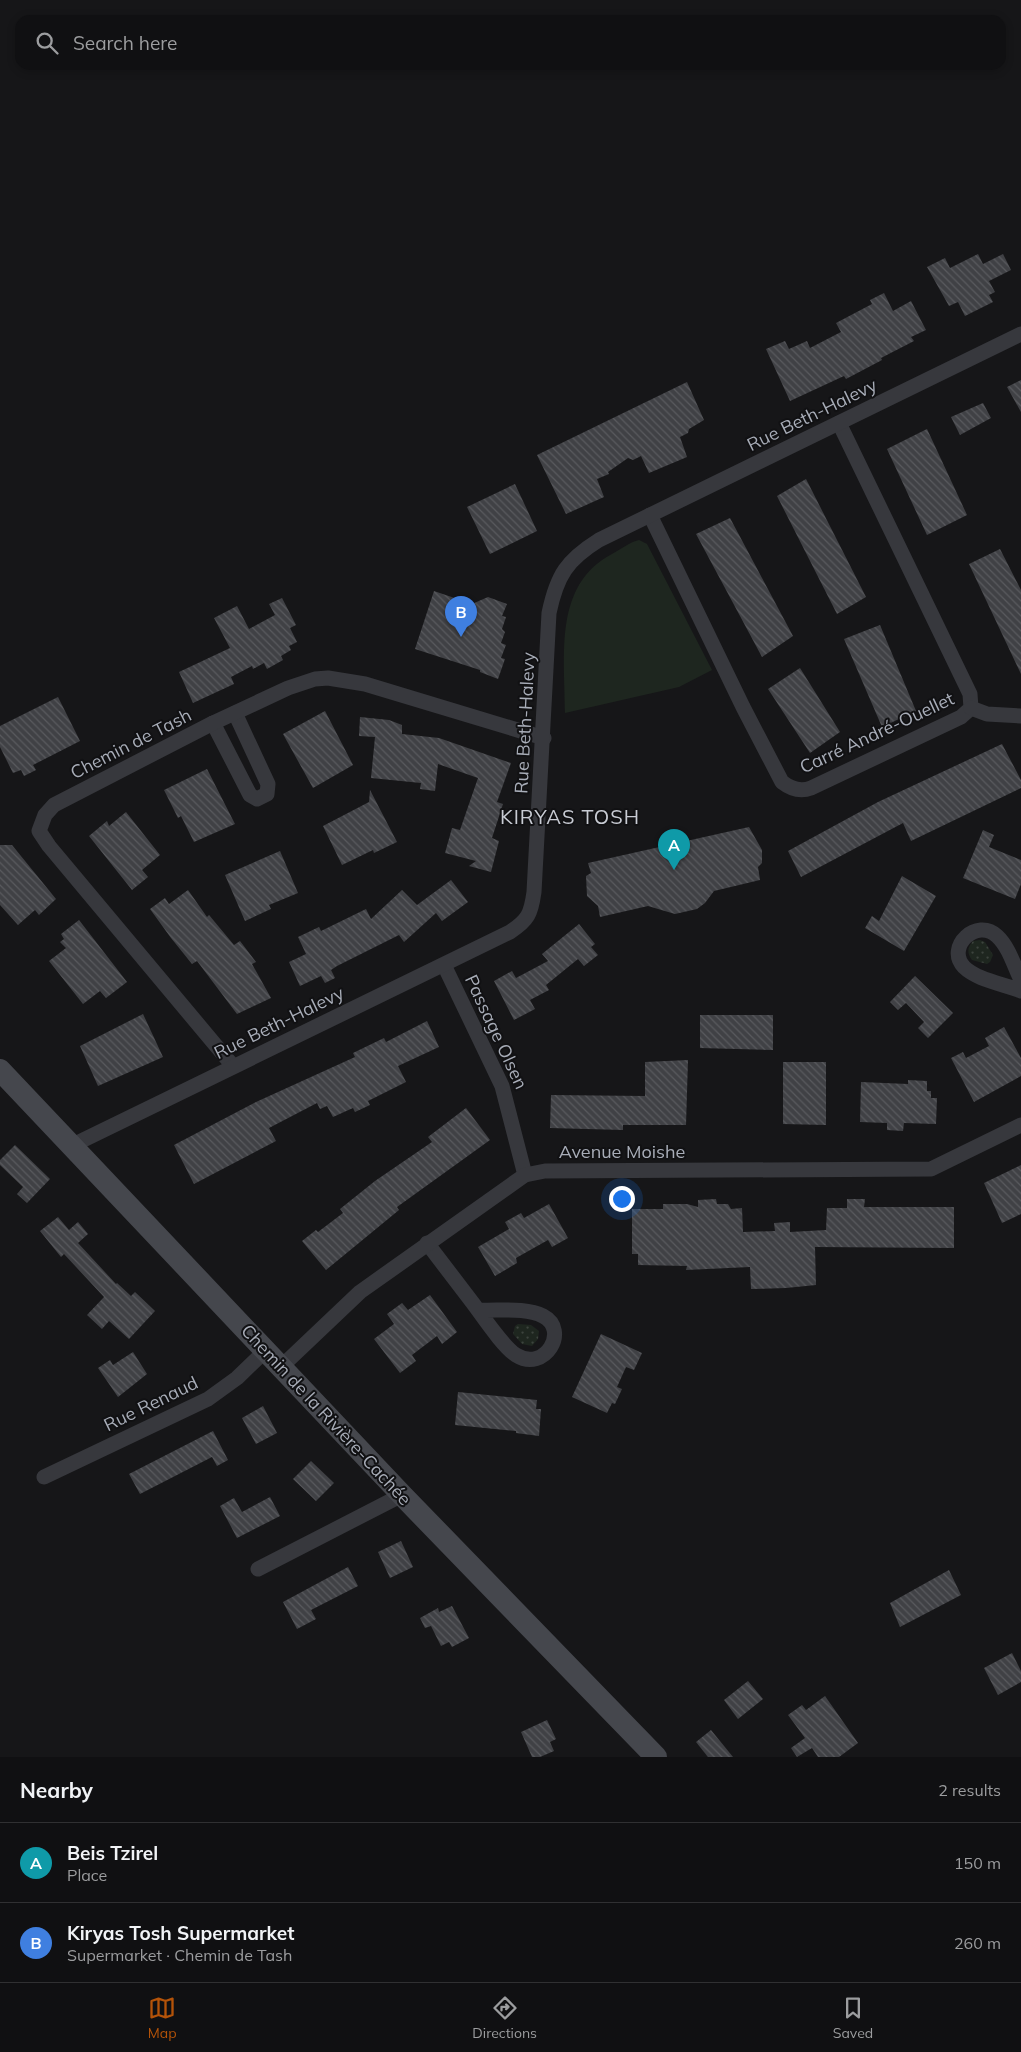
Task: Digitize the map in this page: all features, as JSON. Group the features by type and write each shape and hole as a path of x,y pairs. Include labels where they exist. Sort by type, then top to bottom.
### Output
{"street":[{"name":"Rue Beth-Halevy","path":"73,1145 510,932 528,916 534,892 544,738 549,613 554,588 571,560 599,540 1021,334"},
{"name":"Carré André-Ouellet","path":"650,515 743,708 782,782 788,786 804,790 811,788 960,717 971,708 970,694 838,423"},
{"name":"Chemin de Tash","path":"234,1066 39,831 45,815 54,805 235,712 304,682 328,678 365,684 544,738"},
{"path":"971,708 987,714 1021,716"},
{"path":"213,723 250,795 257,799 267,794 268,784 235,712"},
{"path":"1021,980 1003,943 993,932 986,929 976,930 961,943 958,955 963,966 968,970 1021,991"},
{"name":"Passage Olsen","path":"444,965 502,1086 525,1175"},
{"name":"Chemin de la Rivière-Cachée","path":"0,1070 402,1495 656,1757"},
{"name":"Avenue Moishe","path":"281,1367 360,1292 525,1175 550,1171 931,1169 1021,1125"},
{"path":"427,1244 511,1351 518,1356 536,1359 545,1354 550,1348 554,1331 552,1323 545,1317 526,1312 479,1310"},
{"name":"Rue Renaud","path":"44,1477 208,1398 237,1378 265,1351"},
{"path":"258,1569 402,1495"}],"shaded area":[{"path":"639,540 647,544 712,670 679,687 565,713 564,645 566,623 571,603 580,584 593,567 632,542"},
{"path":"980,940 985,942 993,955 987,964 972,960 969,955 968,950 973,941"},
{"path":"518,1324 531,1325 539,1331 538,1339 532,1346 522,1344 513,1334 515,1326"}],"building":[{"path":"978,254 983,264 1003,254 1011,270 989,281 995,292 989,295 993,302 965,316 958,302 949,306 927,267 945,258 950,268"},
{"path":"884,293 893,311 911,301 926,330 911,337 914,341 846,379 844,376 790,401 766,349 785,341 789,349 807,341 810,348 841,332 836,323 872,304 870,300"},
{"path":"1021,380 1021,412 1007,387"},
{"path":"687,382 704,420 680,437 687,457 649,473 641,456 633,460 628,458 608,472 609,474 597,479 604,497 566,514 537,455"},
{"path":"983,403 991,418 960,435 951,417"},
{"path":"927,429 967,515 927,535 887,449"},
{"path":"806,479 866,597 837,614 777,496"},
{"path":"515,484 537,531 490,554 467,507"},
{"path":"730,518 793,636 762,657 696,534"},
{"path":"1000,549 1021,590 1021,674 969,564"},
{"path":"434,591 472,604 488,597 507,604 502,616 506,617 502,629 505,632 501,643 506,645 501,658 505,659 498,679 480,672 480,670 415,649"},
{"path":"282,598 296,625 290,628 297,642 289,646 291,650 281,656 283,660 267,669 264,663 253,669 252,666 231,677 234,684 193,703 179,672 230,648 214,618 237,606 249,629 275,615 269,604"},
{"path":"880,625 916,711 882,727 844,639"},
{"path":"800,668 840,732 810,753 768,689"},
{"path":"58,697 80,741 33,765 36,770 24,776 21,770 13,773 0,747 0,726"},
{"path":"325,711 353,765 313,788 283,734"},
{"path":"360,717 389,720 402,725 402,734 439,738 511,763 497,802 503,804 492,838 499,841 491,872 469,866 476,861 445,853 452,828 460,830 478,778 438,764 435,791 420,789 421,783 371,778 375,737 359,736"},
{"path":"1002,744 1021,780 1021,788 911,841 903,823 801,877 788,851 878,802"},
{"path":"207,769 235,824 194,842 181,816 178,818 164,790"},
{"path":"370,790 397,842 374,853 373,850 342,865 323,826 369,802"},
{"path":"126,812 160,855 142,870 148,877 132,890 89,836 107,821 109,826"},
{"path":"749,827 762,850 762,863 758,867 760,880 714,891 705,903 697,909 675,914 648,906 600,917 598,906 587,896 586,876 591,873 588,863"},
{"path":"983,830 994,835 989,847 1021,860 1021,884 1015,899 963,878"},
{"path":"0,845 12,845 56,899 39,915 35,910 18,925 0,905"},
{"path":"280,851 298,893 269,905 271,909 245,921 225,875"},
{"path":"902,876 936,896 904,951 865,928 872,916 879,921"},
{"path":"451,880 468,902 442,921 436,913 404,942 399,935 331,970 335,978 325,983 321,976 300,986 289,962 306,954 298,937 319,927 321,931 366,909 371,919 402,890 417,905"},
{"path":"188,890 207,917 209,915 234,945 240,941 256,962 252,964 271,998 237,1014 197,961 192,964 171,938 150,909 165,898 169,904"},
{"path":"79,920 127,982 106,998 100,991 83,1004 49,961 66,948 60,942 64,939 61,934"},
{"path":"579,924 595,944 591,947 598,955 584,966 578,959 546,985 549,990 530,1000 535,1009 514,1020 494,981 512,971 516,978 548,961 542,954"},
{"path":"915,976 953,1013 928,1038 918,1028 924,1022 906,1003 898,1010 890,1002"},
{"path":"143,1014 163,1057 98,1086 80,1046"},
{"path":"700,1015 773,1015 773,1050 700,1048"},
{"path":"427,1021 439,1047 398,1066 406,1082 368,1101 370,1105 355,1112 353,1108 333,1117 327,1106 320,1109 317,1103 269,1128 276,1141 194,1184 174,1145 256,1102 355,1057 353,1053 384,1038 386,1042"},
{"path":"1004,1027 1021,1058 1021,1076 974,1102 951,1058 963,1052 966,1058 989,1046 985,1038"},
{"path":"688,1060 686,1125 623,1125 623,1130 550,1128 551,1095 645,1096 645,1062"},
{"path":"783,1062 826,1062 826,1125 783,1124"},
{"path":"908,1080 927,1081 927,1091 931,1091 931,1098 937,1098 936,1124 904,1123 903,1131 887,1130 887,1123 860,1122 861,1082 908,1084"},
{"path":"466,1108 490,1140 397,1207 399,1210 326,1270 302,1241 316,1230 318,1232 343,1213 340,1209 375,1181 432,1142 428,1137"},
{"path":"15,1145 50,1179 27,1203 17,1194 23,1187 0,1165 0,1160"},
{"path":"1021,1165 1021,1214 1002,1223 984,1183"},
{"path":"716,1199 717,1204 728,1204 731,1209 742,1208 743,1232 775,1231 774,1223 790,1222 790,1232 826,1230 827,1208 847,1208 847,1199 865,1199 864,1207 954,1207 954,1248 815,1247 816,1285 786,1288 751,1289 750,1267 686,1270 687,1266 638,1265 638,1254 632,1254 632,1209 663,1209 663,1204 687,1204 698,1207 698,1200"},
{"path":"549,1204 568,1238 552,1247 548,1240 516,1258 517,1263 495,1276 478,1247 509,1229 505,1222 521,1213 524,1218"},
{"path":"58,1217 69,1230 78,1222 88,1234 78,1243 116,1284 131,1296 135,1292 155,1311 129,1339 109,1321 102,1329 87,1315 104,1297 64,1254 61,1257 40,1231"},
{"path":"430,1295 457,1332 442,1344 437,1336 412,1355 416,1361 400,1373 374,1339 394,1324 387,1314 402,1303 408,1310"},
{"path":"601,1334 642,1353 634,1370 626,1367 617,1387 622,1389 615,1404 612,1403 607,1413 572,1397"},
{"path":"133,1352 147,1374 118,1397 98,1368 110,1360 113,1365"},
{"path":"458,1392 537,1400 536,1409 541,1409 539,1436 516,1433 516,1431 455,1425"},
{"path":"263,1406 277,1433 256,1444 242,1418"},
{"path":"213,1431 228,1460 217,1466 212,1457 140,1494 129,1474"},
{"path":"311,1461 334,1483 316,1501 293,1479"},
{"path":"270,1497 280,1516 237,1538 220,1506 234,1498 242,1512"},
{"path":"401,1541 413,1567 390,1578 378,1552"},
{"path":"348,1567 358,1586 311,1610 316,1619 297,1629 283,1602"},
{"path":"949,1570 961,1595 900,1627 890,1603"},
{"path":"452,1606 469,1638 452,1647 449,1642 441,1646 431,1626 425,1628 420,1618 438,1608 439,1612"},
{"path":"1012,1653 1021,1671 1021,1682 998,1695 984,1668"},
{"path":"748,1681 763,1699 738,1719 724,1700"},
{"path":"825,1696 858,1743 839,1757 818,1757 812,1748 797,1757 791,1748 805,1738 788,1715 802,1705 806,1710"},
{"path":"547,1720 556,1739 550,1742 554,1751 540,1757 532,1757 521,1732"},
{"path":"711,1730 733,1757 708,1757 696,1742"}],"place":[{"name":"Kiryas Tosh Supermarket","path":"461,637"},
{"name":"Beis Tzirel","path":"674,870"}],"district":[{"name":"KIRYAS TOSH","path":"570,817"}]}
